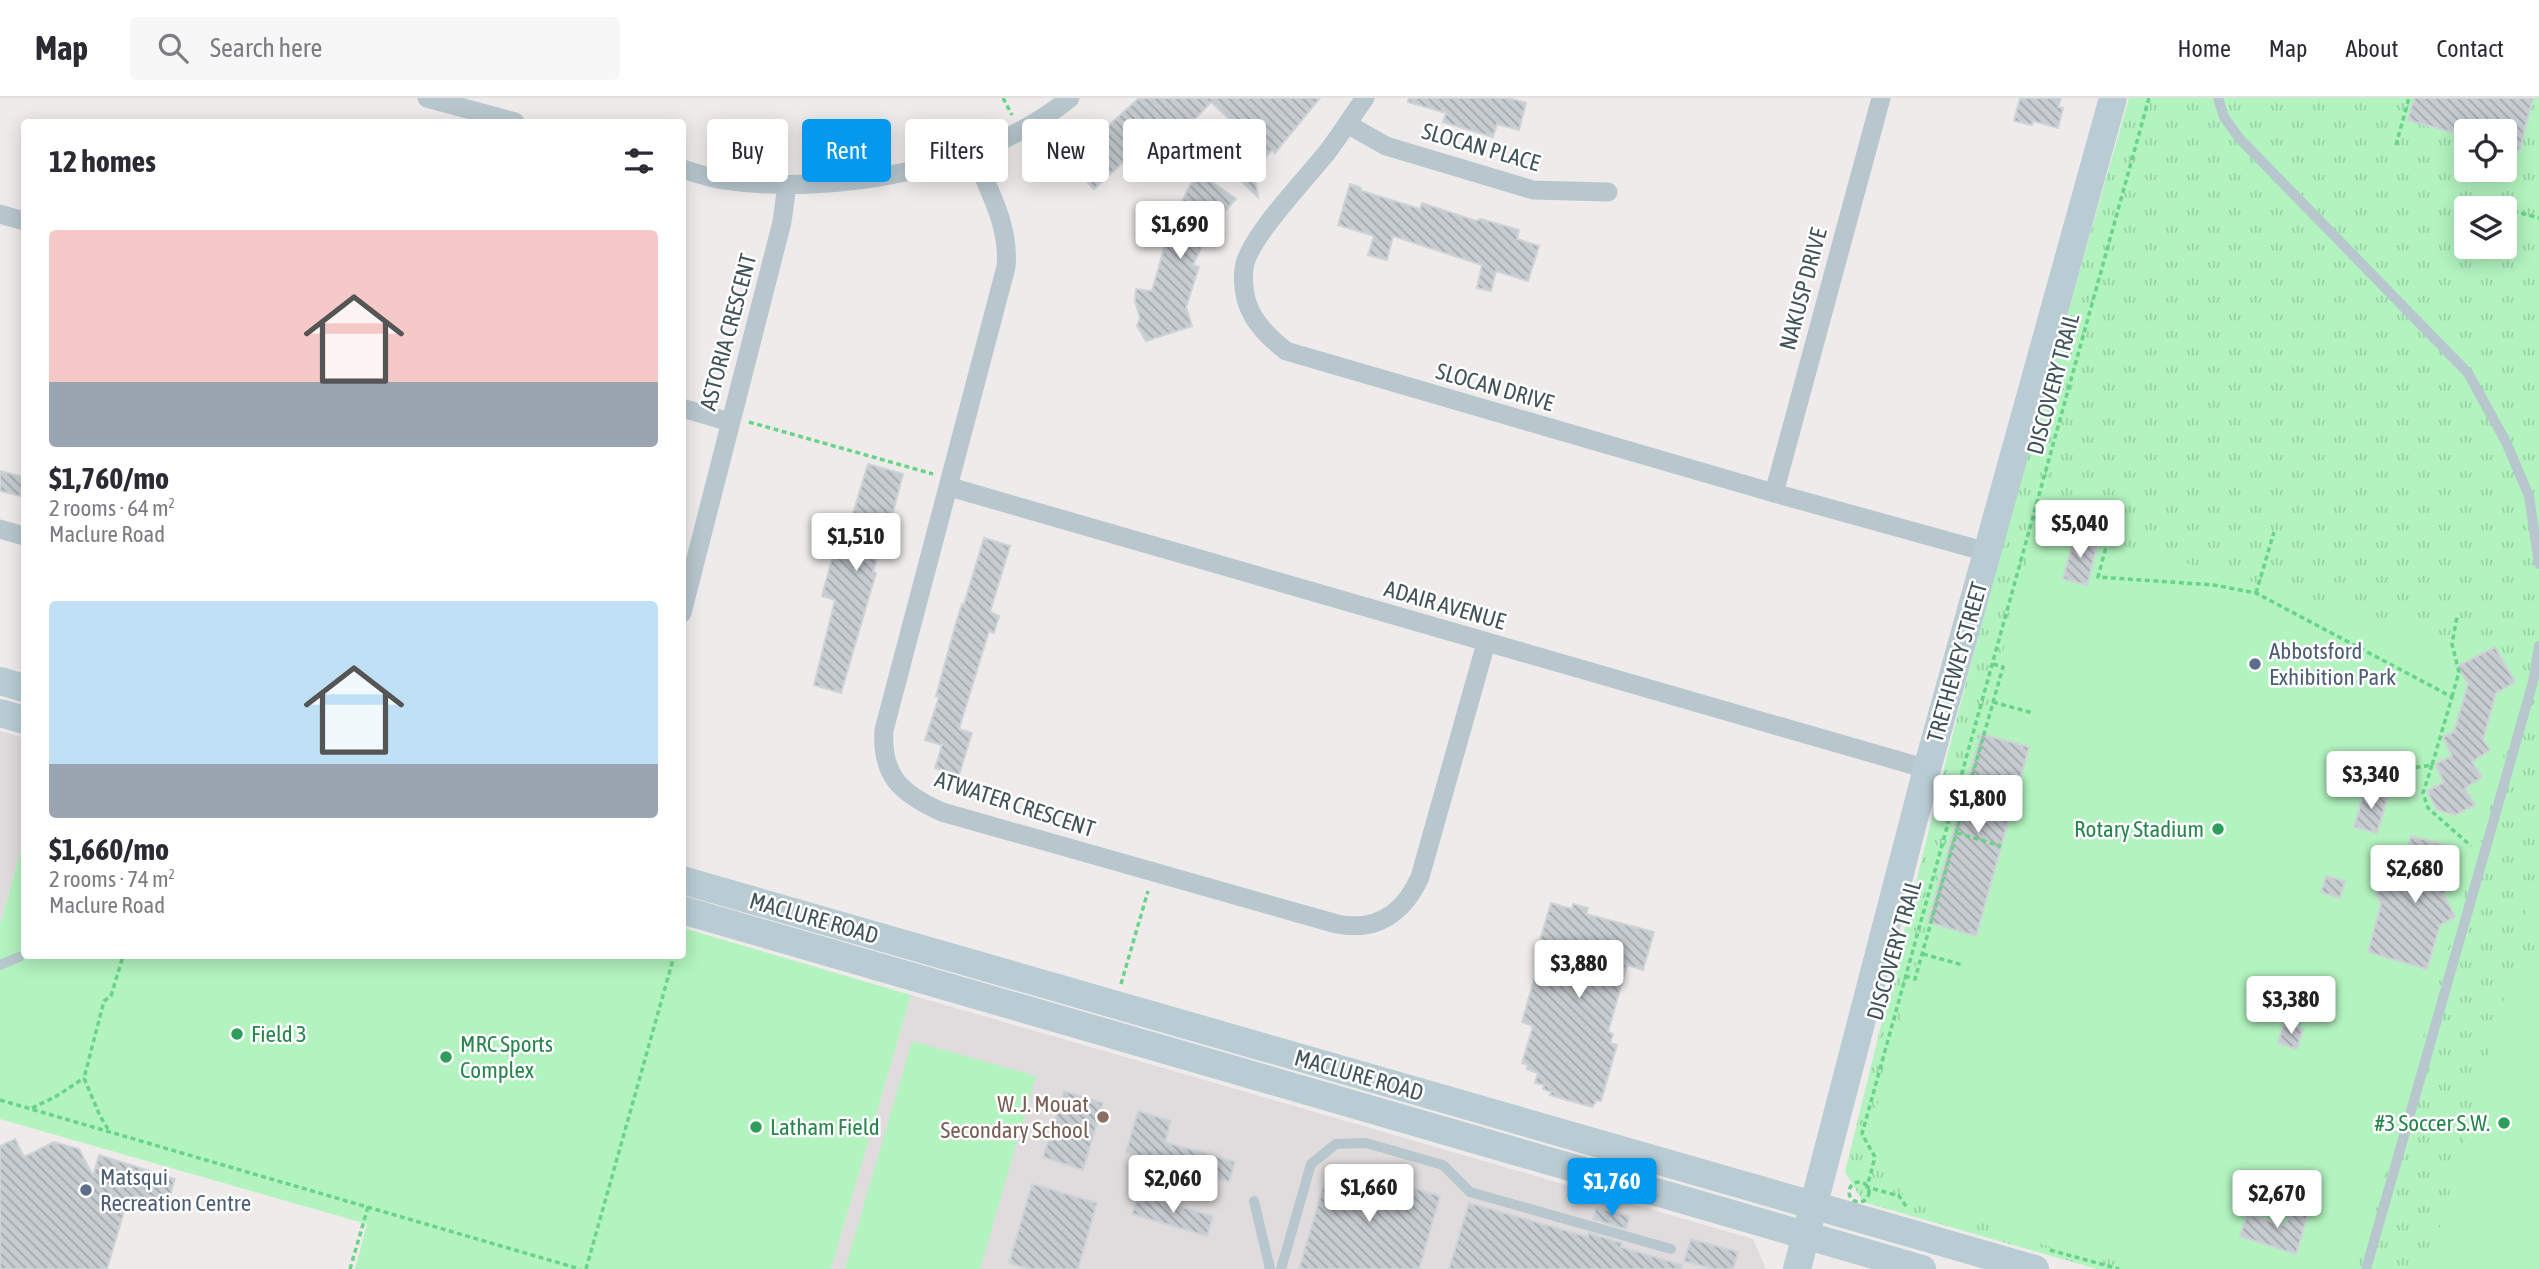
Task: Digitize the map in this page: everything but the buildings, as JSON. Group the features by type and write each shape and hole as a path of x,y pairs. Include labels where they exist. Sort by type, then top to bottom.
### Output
{"main road":[{"name":"TRETHEWEY STREET","path":"1797,1269 1927,769 2113,98"},
{"path":"0,681 21,687"},
{"path":"0,713 21,719"},
{"name":"MACLURE ROAD","path":"686,881 1814,1206 2037,1258"},
{"name":"MACLURE ROAD","path":"686,911 1922,1269"},
{"path":"1835,1269 1862,1251"}],"street":[{"path":"427,98 504,119"},
{"path":"1008,136 1070,98"},
{"name":"SLOCAN DRIVE","path":"1365,98 1254,243 1244,267 1247,308 1266,335 1286,351 1987,552"},
{"name":"NAKUSP DRIVE","path":"1774,493 1881,98"},
{"name":"SLOCAN PLACE","path":"1346,124 1386,146 1533,190 1608,192"},
{"path":"686,170 720,180 788,185 832,183 905,171"},
{"name":"ATWATER CRESCENT","path":"985,182 1004,228 1008,247 1006,267 884,730 883,748 890,774 911,795 942,812 1351,927 1369,926 1398,911 1413,894 1486,643"},
{"name":"ASTORIA CRESCENT","path":"686,597 782,222 788,185"},
{"path":"0,214 21,220"},
{"path":"686,409 731,419"},
{"name":"ADAIR AVENUE","path":"951,483 1486,643 1927,769"},
{"path":"0,529 21,535"}],"lane":[{"path":"2218,98 2224,117 2239,138 2468,373 2507,442 2529,496 2539,564"},
{"path":"2367,1269 2533,682 2539,646"},
{"path":"0,965 19,957"},
{"path":"1280,1269 1311,1164 1336,1144 1366,1143 1443,1165 1470,1192 1671,1249"},
{"path":"1254,1201 1270,1269"}],"path":[{"name":"DISCOVERY TRAIL","path":"1917,1209 1905,1206 1899,1196 1867,1187 1875,1157 1862,1134 2149,98"},
{"path":"2396,145 2409,98"},
{"path":"2517,212 2539,218"},
{"path":"731,419 951,483"},
{"path":"2034,517 2108,538"},
{"path":"2110,532 2098,577 2214,585 2256,593 2452,697"},
{"path":"2256,593 2274,532"},
{"path":"2457,617 2452,644 2459,672 2423,793 2428,808 2439,820 2484,856"},
{"path":"1905,976 1915,979 1923,954 2003,667 1993,664"},
{"path":"1993,702 2033,713"},
{"path":"2339,779 2432,765"},
{"path":"1956,833 2001,846"},
{"path":"1115,1004 1153,872"},
{"path":"1923,954 1963,965"},
{"path":"109,1130 84,1078 104,1001 111,996 122,959"},
{"path":"586,1269 673,959"},
{"path":"31,1109 84,1078"},
{"path":"0,1100 580,1269"},
{"path":"350,1269 368,1207"},
{"path":"2037,1258 2119,1269"}],"shaded area":[{"path":"0,731 21,737 21,850 0,925"},
{"name":"W. J. Mouat Secondary School","path":"911,995 1753,1239 1766,1269 831,1269"}],"green space":[{"name":"Abbotsford Exhibition Park","path":"2129,98 2539,98 2539,1269 2097,1269 1863,1202 1845,1172 2004,537"},
{"name":"Rotary Stadium","path":"2039,522 2519,657 2525,680 2357,1269 2143,1269 2084,1252 2082,1256 2038,1243 2038,1239 1908,1202 1868,1138"},
{"name":"MRC Sports Complex","path":"21,850 21,959 686,959 686,929 911,995 831,1269 355,1269 367,1224 0,1119 0,925"},
{"path":"2539,868 2539,933 2521,928"},
{"name":"#3 Soccer S.W.","path":"2512,970 2539,977 2539,1269 2428,1269"},
{"path":"912,1041 1036,1076 980,1269 845,1269"}],"place":[{"name":"Abbotsford Exhibition Park","path":"2255,664"},
{"name":"Rotary Stadium","path":"2218,829"},
{"name":"Field 3","path":"237,1034"},
{"name":"MRC Sports Complex","path":"446,1057"},
{"name":"W. J. Mouat Secondary School","path":"1103,1117"},
{"name":"#3 Soccer S.W.","path":"2504,1123"},
{"name":"Latham Field","path":"756,1127"},
{"name":"Matsqui Recreation Centre","path":"86,1190"}]}
